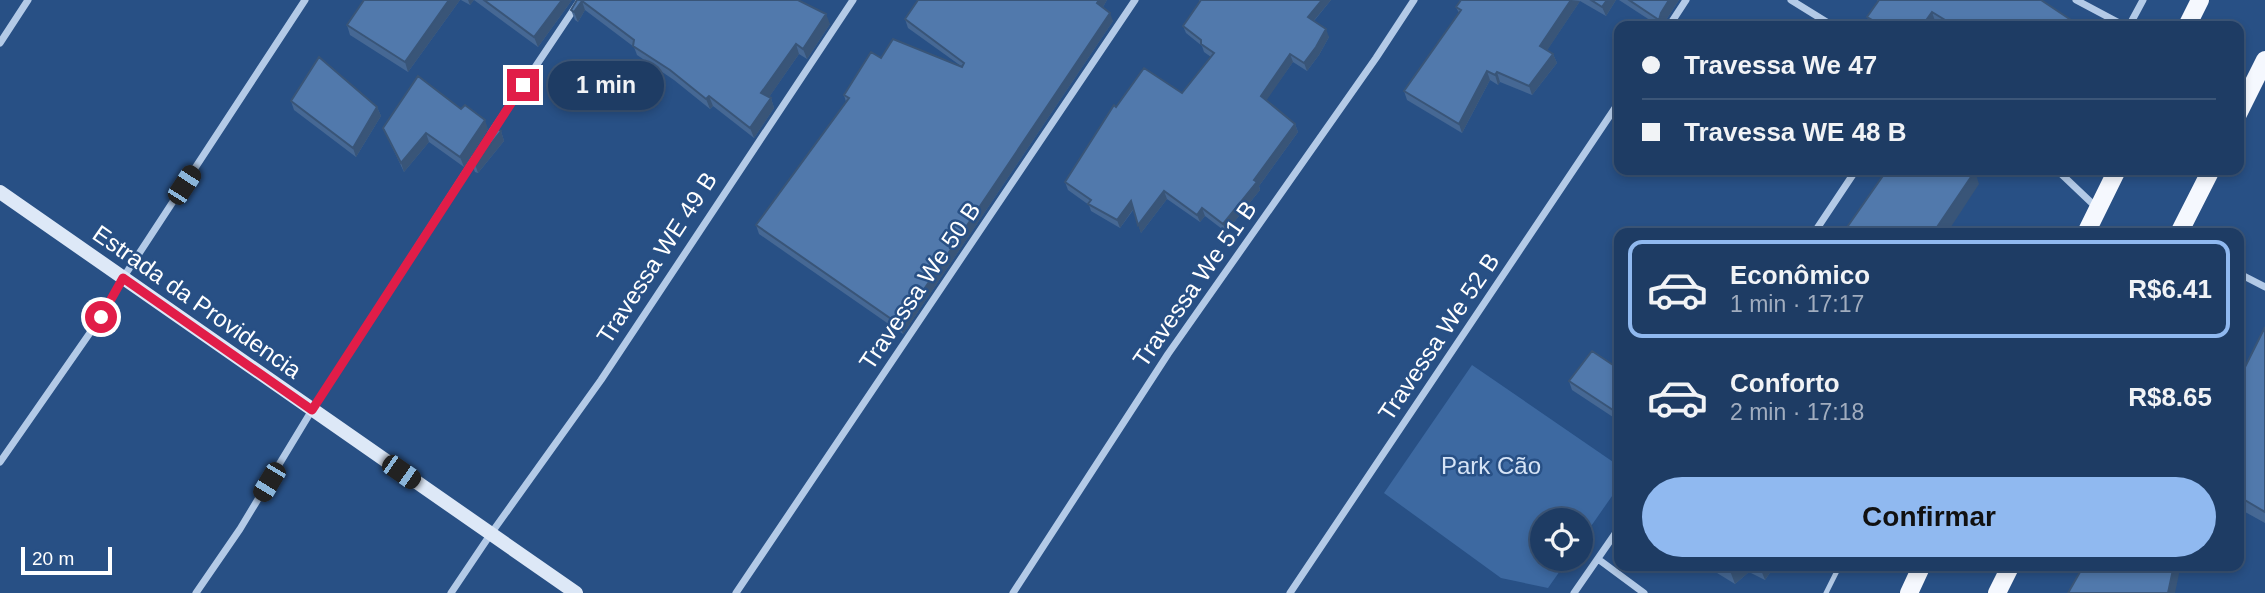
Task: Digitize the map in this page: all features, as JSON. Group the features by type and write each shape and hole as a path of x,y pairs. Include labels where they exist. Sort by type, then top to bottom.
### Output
{"main road":[{"path":"2190,21 2200,0"},
{"path":"2244,102 2265,60"},
{"path":"2088,228 2114,175"},
{"path":"2182,228 2208,175"},
{"name":"Estrada da Providencia","path":"0,192 576,593"},
{"path":"1909,593 1919,571"},
{"path":"1997,593 2008,571"}],"street":[{"path":"0,43 28,0"},
{"path":"0,462 101,317 123,278 305,0"},
{"path":"485,142 580,0"},
{"name":"Travessa WE 49 B","path":"451,593 601,380 853,0"},
{"name":"Travessa We 50 B","path":"736,593 1135,0"},
{"name":"Travessa We 51 B","path":"1013,593 1168,354 1415,0"},
{"path":"1672,21 1686,0"},
{"path":"1791,0 1825,21"},
{"path":"2076,0 2117,21"},
{"path":"2130,21 2143,0"},
{"name":"Travessa We 52 B","path":"1290,593 1614,109"},
{"path":"196,593 240,530 312,410 478,153"},
{"path":"1817,228 1853,175"},
{"path":"2064,175 2098,208"},
{"path":"2244,276 2265,287"},
{"path":"1574,593 1614,535"},
{"path":"1598,559 1614,571"},
{"path":"1614,571 1644,593"}],"lane":[{"path":"1826,593 1837,571"}],"green space":[{"name":"Park Cão","path":"1472,365 1614,463 1614,493 1593,523 1593,508 1530,508 1530,571 1560,571 1548,588 1501,578 1384,493"}],"building":[{"path":"364,0 449,0 405,62 347,25"},
{"path":"484,0 562,0 534,37"},
{"path":"577,0 798,0 826,14 803,49 796,44 761,93 771,98 750,128 709,96 706,99 670,70 633,46 634,40 582,1 574,12 571,10"},
{"path":"918,0 1099,0 1097,3 1110,13 900,325 756,225 849,98 844,95 871,52 881,58 893,39 962,67 964,63 905,19"},
{"path":"1201,0 1322,0 1308,17 1326,29 1316,47 1304,63 1290,54 1261,96 1295,124 1254,180 1257,182 1223,224 1202,208 1197,215 1164,191 1138,225 1131,201 1117,220 1088,204 1091,200 1065,182 1114,105 1116,107 1144,68 1182,93 1214,53 1183,26"},
{"path":"1461,0 1571,0 1540,46 1553,54 1529,86 1497,72 1495,75 1487,71 1459,124 1404,91 1461,10 1456,7"},
{"path":"1591,0 1607,0 1602,7"},
{"path":"1629,0 1669,0 1659,20"},
{"path":"1879,0 2041,0 2072,21 1947,21 1932,12 1926,21 1874,21 1867,17"},
{"path":"319,57 377,107 353,148 291,101"},
{"path":"418,76 461,109 465,105 485,120 460,157 426,133 401,163 383,128"},
{"path":"495,127 501,131 475,164 471,163"},
{"path":"1884,175 1972,175 1936,228 1846,228"},
{"path":"2265,327 2265,512 2244,500 2244,369"},
{"path":"1592,351 1614,366 1614,411 1569,381"},
{"path":"2081,571 2173,571 2168,593 2068,593"}],"route":[{"path":"101,317 123,278 312,410 523,85"}]}
